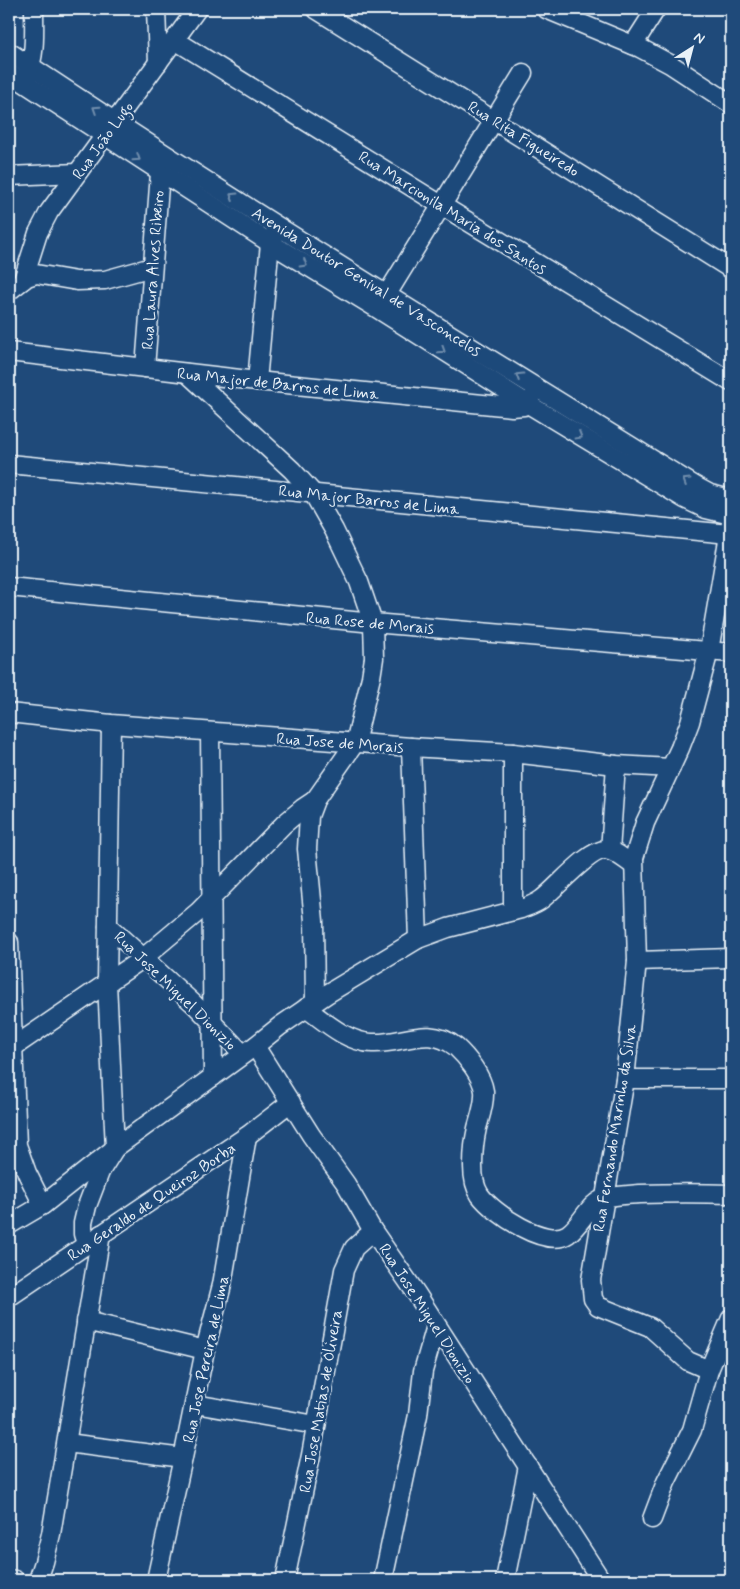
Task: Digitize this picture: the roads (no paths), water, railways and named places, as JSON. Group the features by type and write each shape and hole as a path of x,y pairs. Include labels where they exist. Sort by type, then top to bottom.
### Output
{"street":[{"path":"24,83 31,66 34,43 34,9"},
{"path":"156,9 158,63"},
{"name":"Rua João Lugo","path":"23,280 32,249 43,222 197,9"},
{"name":"Rua Rita Figueiredo","path":"316,9 731,269"},
{"path":"546,9 633,45 670,64 731,104"},
{"path":"633,45 656,9"},
{"name":"Rua Marcionila Maria dos Santos","path":"175,40 731,382"},
{"name":"Avenida Doutor Genival de Vasconcelos","path":"9,52 115,122 279,225 382,301 528,404 685,499 706,509 731,515"},
{"name":"Avenida Doutor Genival de Vasconcelos","path":"9,73 270,243 382,301 538,387 697,488 710,494 731,499"},
{"path":"382,301 523,73"},
{"path":"9,176 77,173"},
{"name":"Rua Laura Alves Ribeiro","path":"145,368 160,173"},
{"path":"258,381 270,243 279,225"},
{"path":"9,291 23,280 36,274 77,281 105,280 152,267"},
{"name":"Rua Major de Barros de Lima","path":"9,352 258,381 512,407 528,404"},
{"path":"187,373 292,470 313,494 334,530 359,582 373,623 374,658 355,743 315,800 309,816 307,836 314,921 310,1005"},
{"path":"528,404 538,387"},
{"name":"Rua Major Barros de Lima","path":"9,464 313,494 730,529"},
{"name":"Rua Fernando Marinho da Silva","path":"710,1370 688,1361 650,1327 598,1306 593,1299 591,1280 625,1079 637,961 633,865 639,837 690,722 709,651 730,529"},
{"name":"Rua Rose de Morais","path":"9,587 373,623 731,653"},
{"name":"Rua Jose de Morais","path":"9,713 111,724 513,753 616,765 671,768"},
{"path":"38,1580 51,1534 86,1322 93,1239 83,1234 83,1223 87,1206 100,1172 115,1148 107,983 111,724"},
{"path":"210,732 213,1077"},
{"path":"411,747 418,939"},
{"path":"513,753 513,912"},
{"path":"610,851 616,765"},
{"path":"11,1049 142,958 211,900 290,819 315,800"},
{"path":"9,1225 43,1205 115,1148 310,1005 418,939 448,928 527,907 541,900 597,852 610,851 633,865"},
{"name":"Rua Jose Miguel Dionizio","path":"108,926 213,1024 249,1050 291,1102 311,1135 346,1184 373,1231 601,1580"},
{"path":"9,942 11,1049 17,1145 27,1172 43,1205"},
{"path":"637,961 731,958"},
{"path":"310,1005 340,1032 358,1040 379,1043 430,1036 443,1039 457,1048 474,1069 484,1092 474,1140 474,1184 479,1194 488,1204 528,1231 546,1237 563,1236 571,1231 595,1205 606,1198 660,1193 731,1194"},
{"path":"625,1079 731,1080"},
{"name":"Rua Geraldo de Queiroz Borba","path":"12,1290 93,1239 247,1136 291,1102"},
{"name":"Rua Jose Pereira de Lima","path":"156,1580 205,1350 228,1253 247,1136"},
{"name":"Rua Jose Matias de Oliveira","path":"285,1580 344,1270 354,1248 373,1231"},
{"path":"652,1519 666,1482 692,1430 710,1370 731,1318"},
{"path":"86,1322 205,1350"},
{"path":"383,1580 418,1415 423,1371 436,1326"},
{"path":"194,1404 316,1425"},
{"path":"67,1443 183,1458"},
{"path":"505,1580 528,1466"},
{"path":"9,1579 16,1580"}]}
